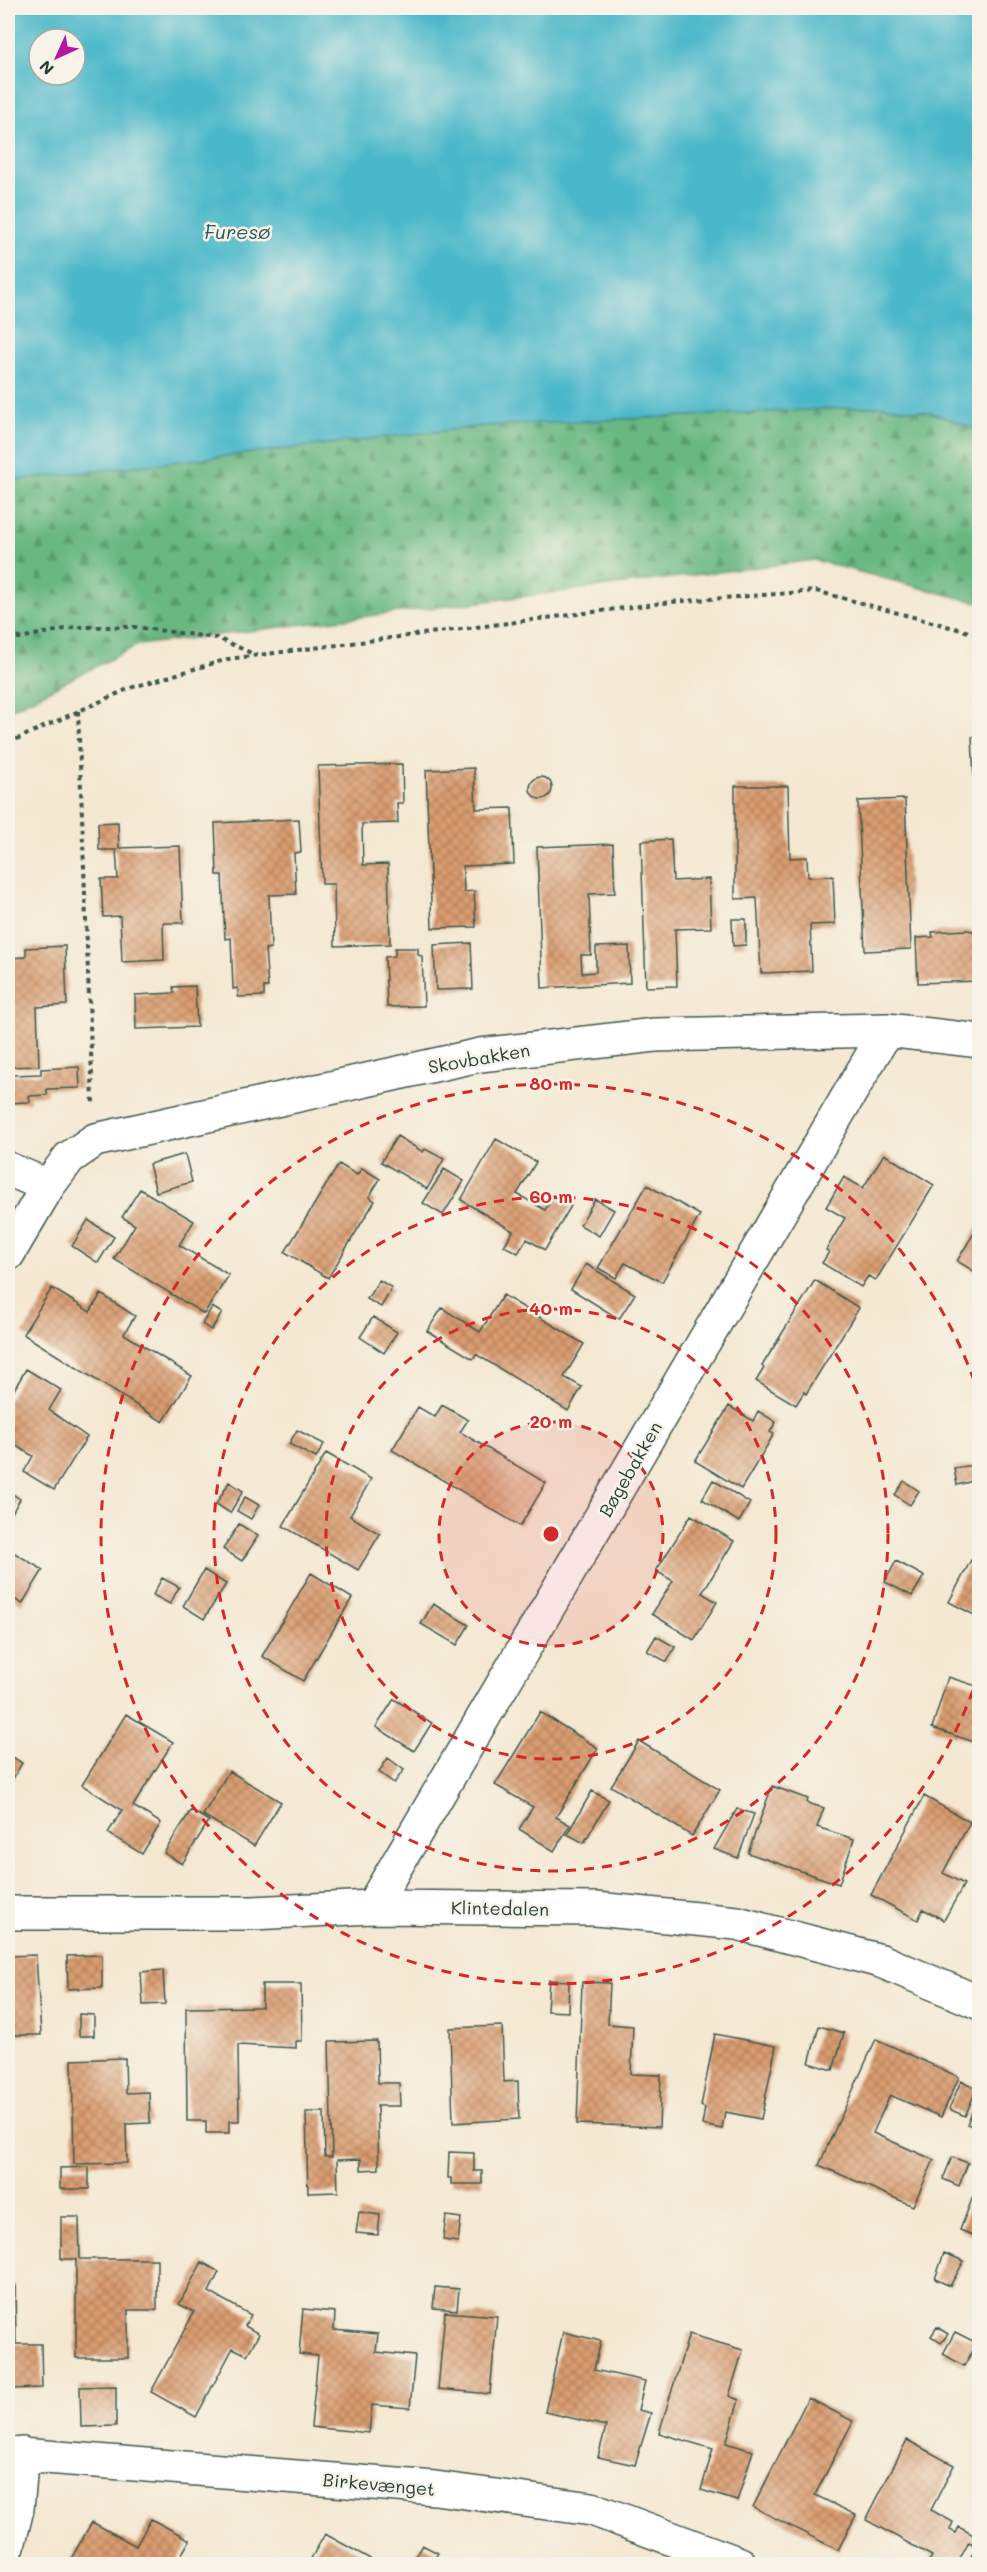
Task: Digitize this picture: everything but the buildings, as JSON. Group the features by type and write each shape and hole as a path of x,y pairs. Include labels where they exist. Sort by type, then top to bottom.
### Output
{"street":[{"name":"Skovbakken","path":"8,1254 48,1186 69,1158 95,1140 480,1055 655,1035 887,1030 980,1041"},
{"name":"Bøgebakken","path":"372,1907 887,1030"},
{"path":"8,1169 48,1186"},
{"name":"Klintedalen","path":"8,1913 252,1913 372,1907 596,1909 737,1923 881,1961 980,2003"},
{"path":"8,2546 17,2509 15,2454"},
{"name":"Birkevænget","path":"15,2454 435,2488 592,2509 725,2562"}],"path":[{"path":"8,743 130,688 228,659 671,602 816,591 980,635"},
{"path":"8,636 19,638 76,627 135,627 217,638 256,656"},
{"path":"78,711 95,1140"}],"green space":[{"path":"884,406 933,413 979,430 979,603 814,560 138,645 8,711 8,481 485,426"}],"water":[{"name":"Furesø","path":"8,8 979,8 979,430 933,413 884,406 485,426 8,481"}]}
